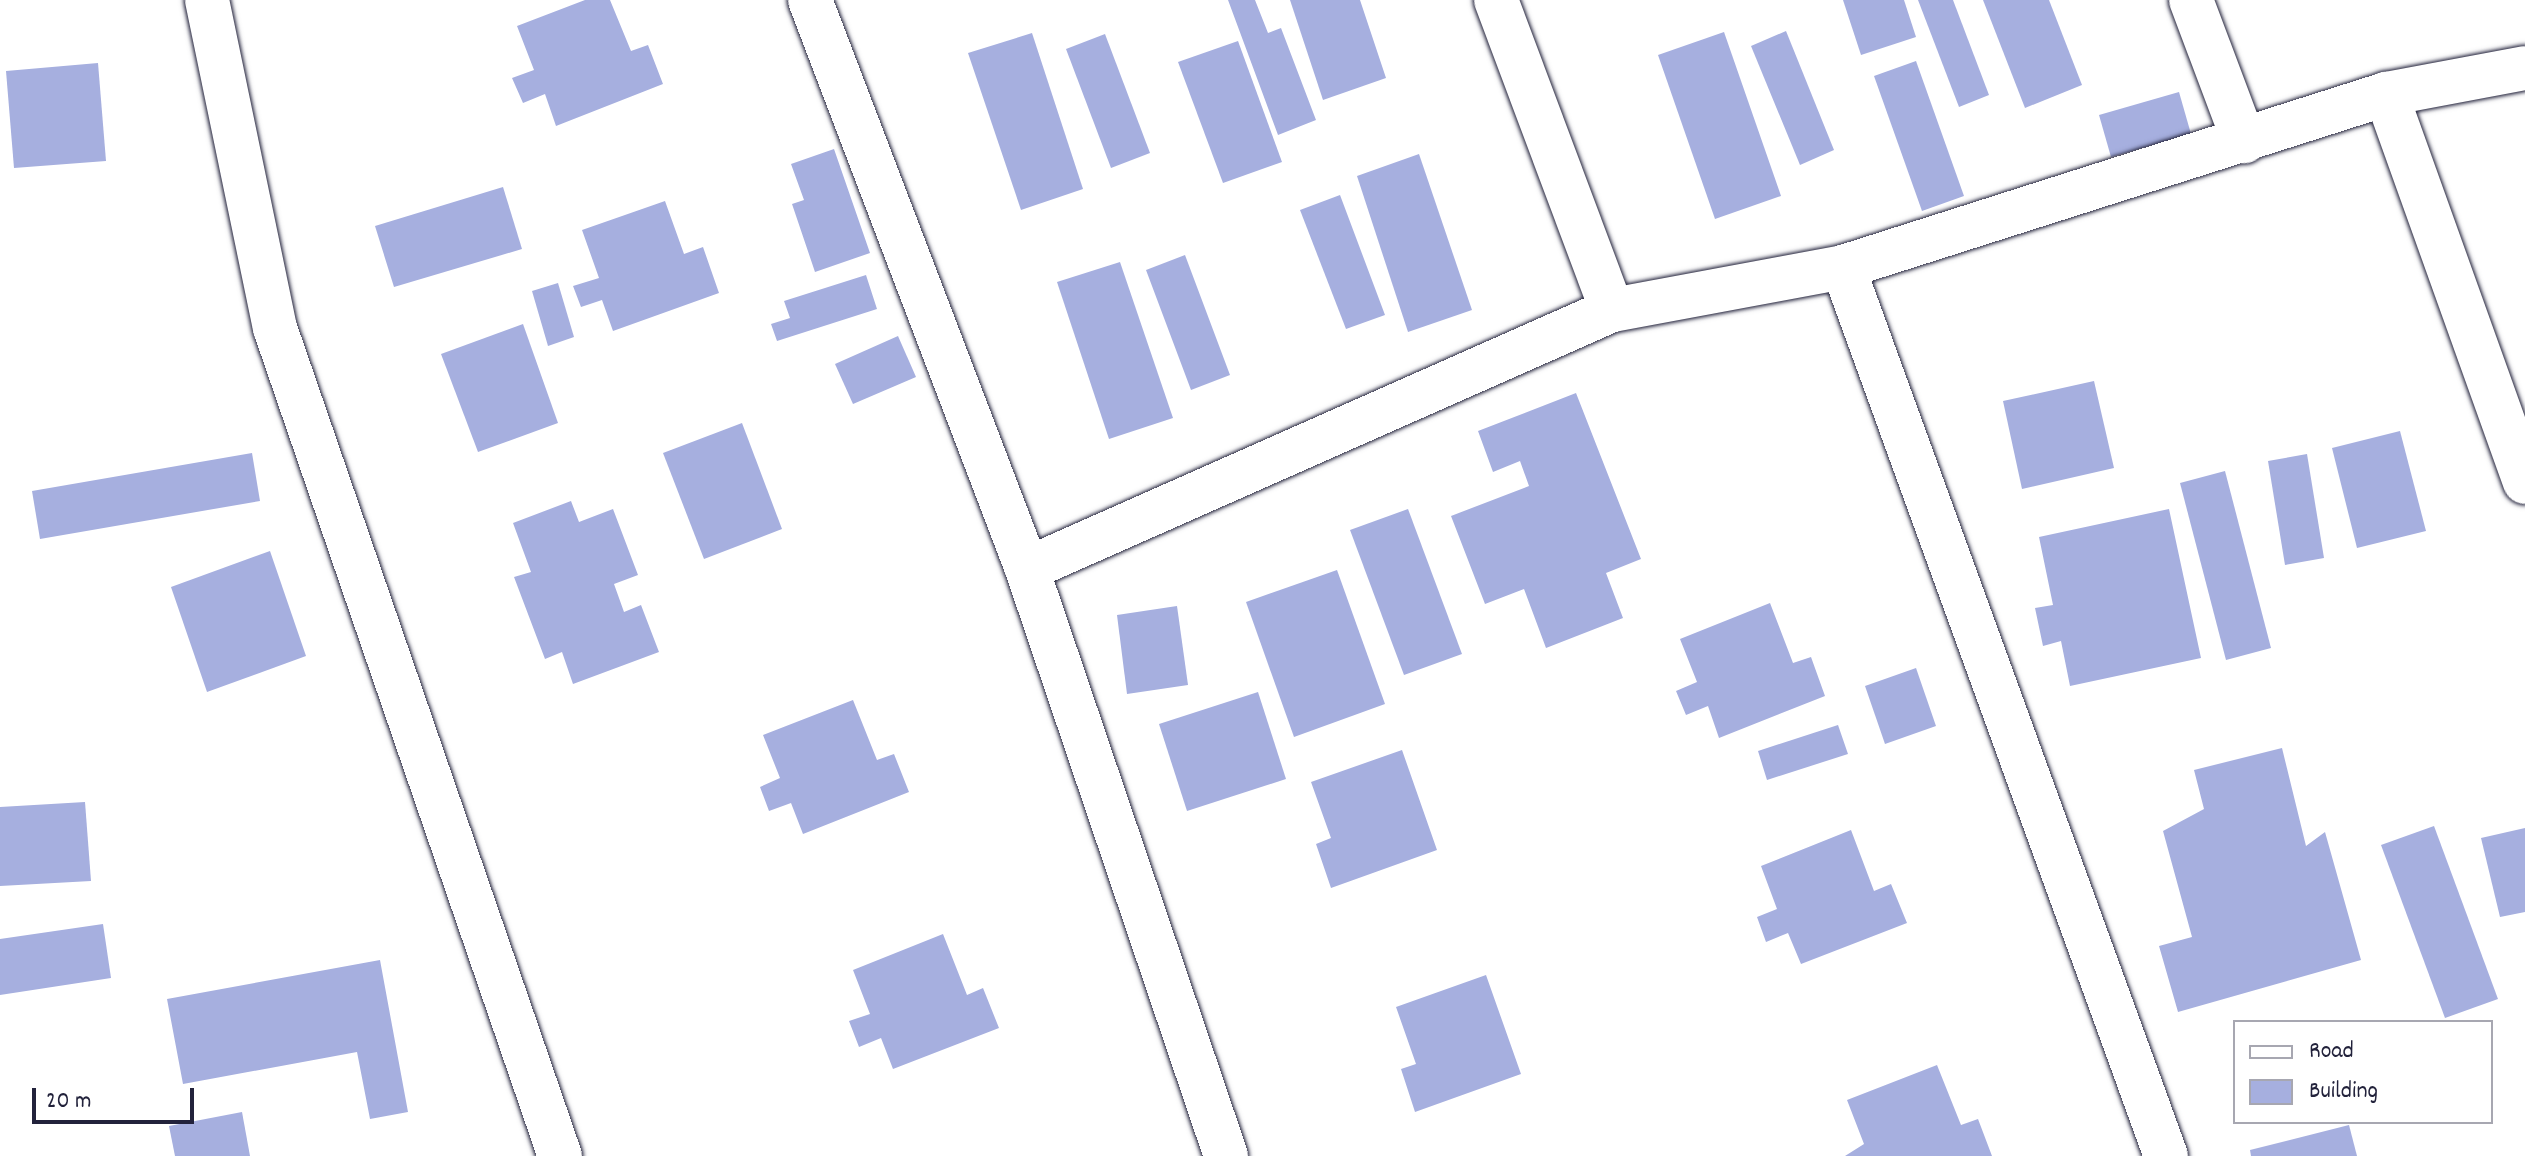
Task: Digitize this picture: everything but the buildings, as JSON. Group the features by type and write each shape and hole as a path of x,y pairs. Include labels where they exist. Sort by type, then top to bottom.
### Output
{"street":[{"path":"207,0 275,328 560,1156"},
{"path":"810,0 1027,569 1226,1156"},
{"path":"1496,0 1612,310"},
{"path":"2191,0 2244,141"},
{"path":"1027,569 1612,310 1843,267 2386,94 2525,68"},
{"path":"2386,94 2525,482"},
{"path":"1843,267 2166,1156"}]}
